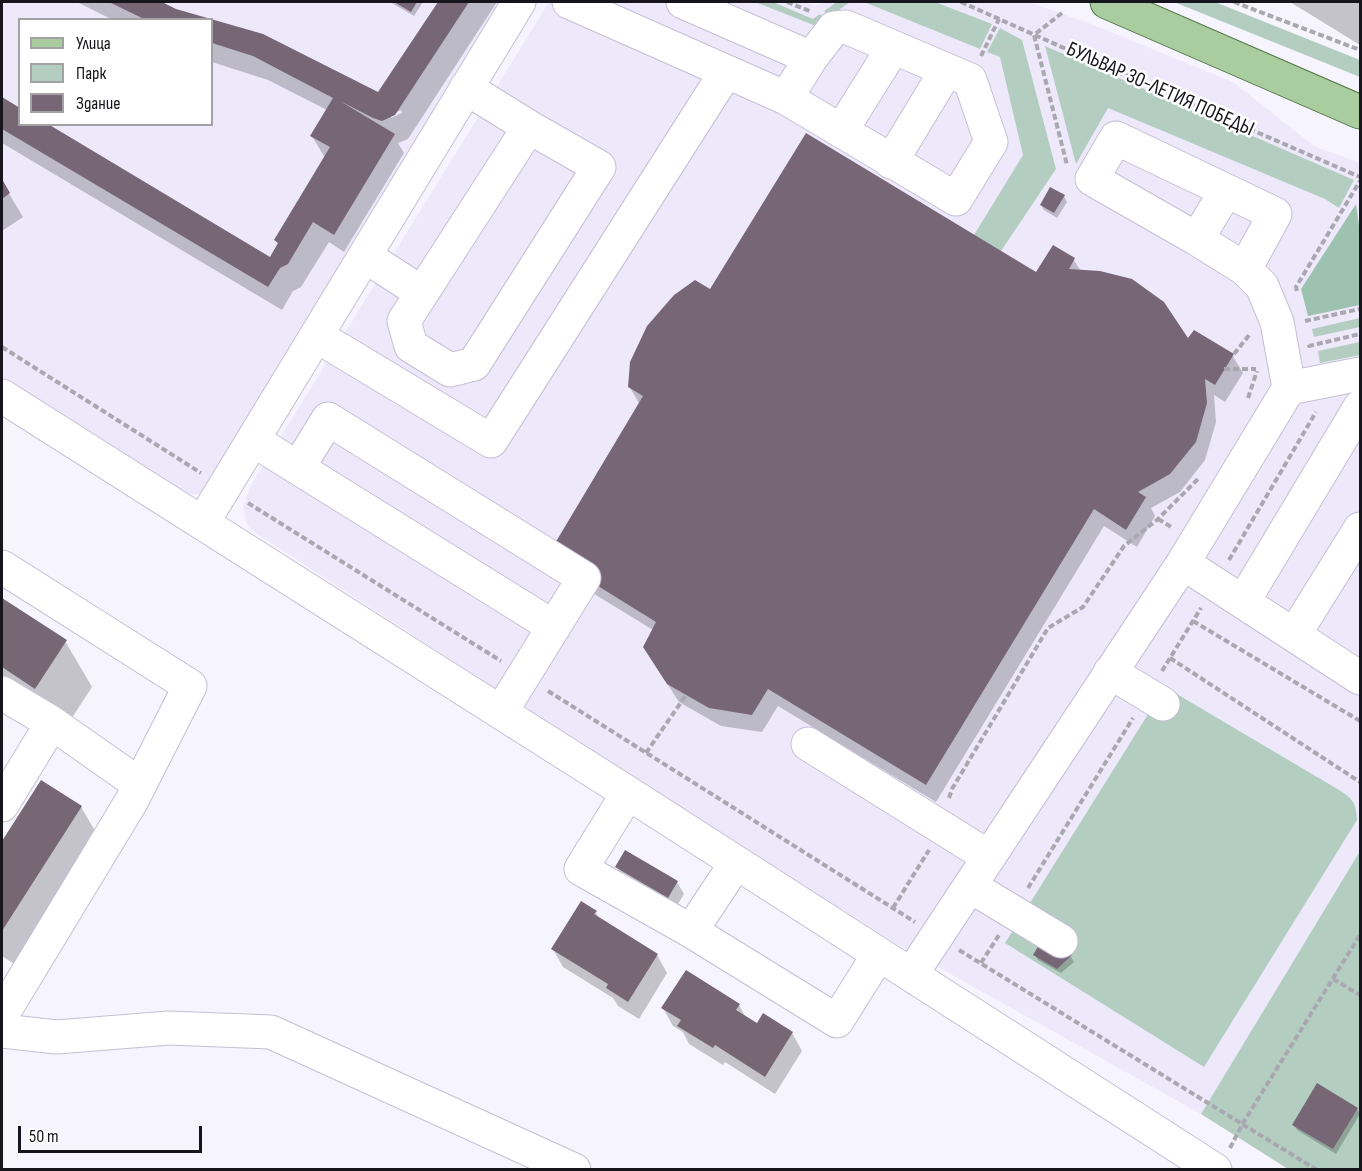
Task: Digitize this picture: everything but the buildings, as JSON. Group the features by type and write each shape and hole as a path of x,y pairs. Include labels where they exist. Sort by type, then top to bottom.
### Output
{"main road":[{"path":"1113,3 1360,112"}],"street":[{"path":"203,522 519,2"},
{"path":"569,2 786,98 956,199 991,142 970,80 846,27 834,28 786,98"},
{"path":"683,2 812,58"},
{"path":"841,131 893,48"},
{"path":"891,162 946,71"},
{"path":"316,336 491,441 726,72"},
{"path":"466,88 599,168 474,364 450,370 411,346 404,321 529,127"},
{"path":"911,975 1183,562 1289,388 1277,322 1262,286 1245,269 1092,179 1116,138 1275,214 1245,269"},
{"path":"1143,207 1168,163"},
{"path":"1197,239 1226,191"},
{"path":"365,256 422,293"},
{"path":"1289,388 1360,374"},
{"path":"2,396 911,975 1221,1160"},
{"path":"1244,602 1360,407"},
{"path":"298,468 328,419 584,578 501,712"},
{"path":"253,440 554,627"},
{"path":"1294,635 1360,529"},
{"path":"1183,562 1294,635 1356,664"},
{"path":"2,567 190,686 130,802 2,1015"},
{"path":"1110,672 1163,704"},
{"path":"2,693 52,723 140,784"},
{"path":"2,805 52,723"},
{"path":"808,744 989,857"},
{"path":"628,793 581,869 691,932 837,1022 879,954"},
{"path":"691,932 736,863"},
{"path":"970,886 1061,941"},
{"path":"2,1031 57,1037 169,1028 271,1032 574,1170"}],"path":[{"path":"787,2 814,13 820,9"},
{"name":"БУЛЬВАР 30-ЛЕТИЯ ПОБЕДЫ","path":"961,2 1360,179"},
{"path":"1234,2 1360,50"},
{"path":"1062,13 1034,35 1069,173"},
{"path":"984,50 999,19"},
{"path":"1298,298 1296,287 1360,179"},
{"path":"1304,322 1306,330"},
{"path":"1307,338 1309,346 1360,334"},
{"path":"2,347 937,936 1317,1170"},
{"path":"1247,399 1258,360"},
{"path":"893,908 928,852 952,789 1048,628 1083,607 1124,546 1158,519 1198,479"},
{"path":"1193,621 1360,721"},
{"path":"1170,658 1360,782"},
{"path":"646,753 686,695"},
{"path":"1221,1160 1360,935"},
{"path":"1333,979 1360,995"}],"shaded area":[{"path":"2,2 510,2 212,489 200,494 187,495 2,378"},
{"path":"549,2 804,2 816,6 823,2 1029,2 1091,24 1233,82 1314,146 1360,163 1360,851 1201,1114 895,943 624,772 251,530 245,520 243,507 251,485"}],"green space":[{"path":"755,2 773,2 813,19 820,14 824,20 816,26"},
{"path":"837,2 850,2 829,17 824,11"},
{"path":"864,2 935,2 992,24 980,49"},
{"path":"1174,2 1215,2 1360,60 1360,77"},
{"path":"1000,28 1022,40 1056,169 1001,251 974,235 1023,155 1000,57 987,52"},
{"path":"1045,46 1354,180 1339,208 1325,199 1108,108 1076,164"},
{"path":"1356,204 1360,233 1360,305 1308,316 1301,289"},
{"path":"1360,318 1360,327 1314,337 1312,329"},
{"path":"1360,342 1360,355 1320,363 1318,351"},
{"path":"1165,687 1344,793 1355,805 1357,814 1357,820 1204,1067 1005,943"},
{"path":"1360,851 1360,1169 1288,1169 1201,1114"}]}
